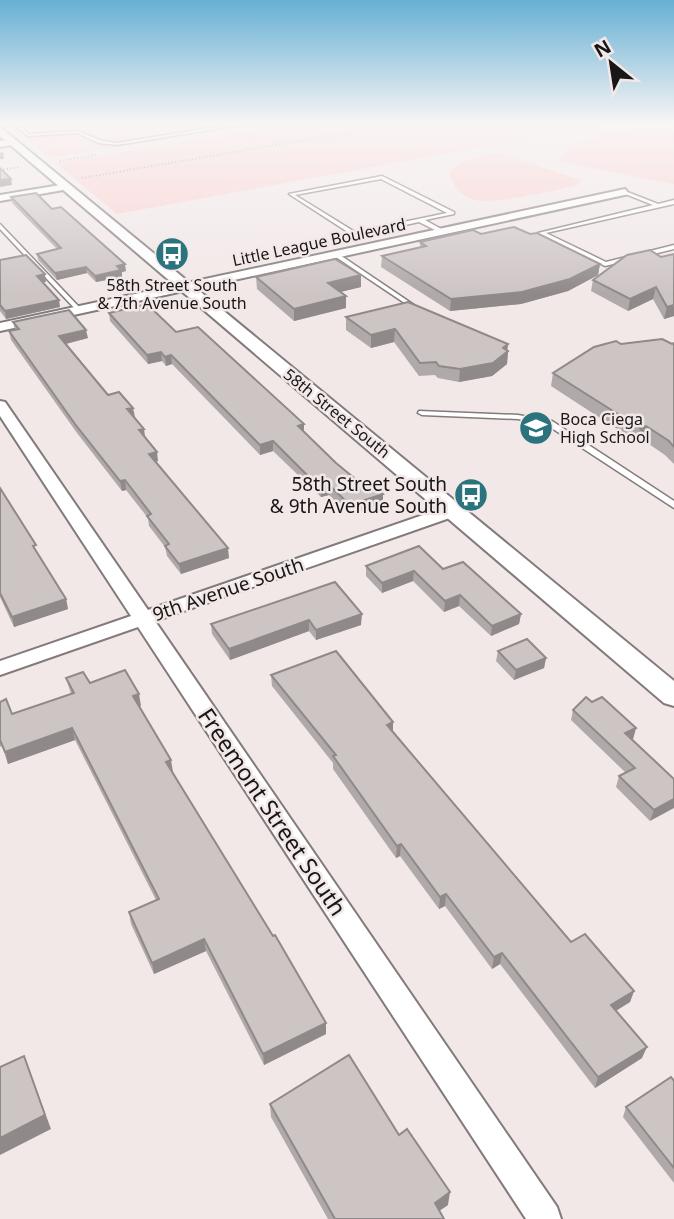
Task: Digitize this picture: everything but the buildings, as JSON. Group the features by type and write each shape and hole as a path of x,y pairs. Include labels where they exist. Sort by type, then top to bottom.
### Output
{"street":[{"name":"58th Street South","path":"58,180 674,696"},
{"path":"0,198 64,184"},
{"name":"Little League Boulevard","path":"0,327 625,192"},
{"name":"Freemont Street South","path":"0,405 545,1219"},
{"name":"9th Avenue South","path":"0,668 455,510"}],"lane":[{"path":"367,180 291,194 354,234 452,213 388,180"},
{"path":"625,192 658,205"},
{"path":"674,202 541,233 605,264 674,247"},
{"path":"420,220 441,231"},
{"path":"0,226 79,310"},
{"path":"335,254 411,305"},
{"path":"422,413 518,417 549,423 674,505"}],"path":[{"path":"64,184 87,180"}],"shaded area":[{"path":"76,180 303,180 117,214"},
{"path":"452,180 581,180 578,185 484,201 466,196"},
{"path":"653,180 674,180 674,184"}],"place":[{"name":"58th Street South & 7th Avenue South","path":"172,254"},
{"name":"Boca Ciega High School","path":"536,428"},
{"name":"58th Street South & 9th Avenue South","path":"471,495"}]}
